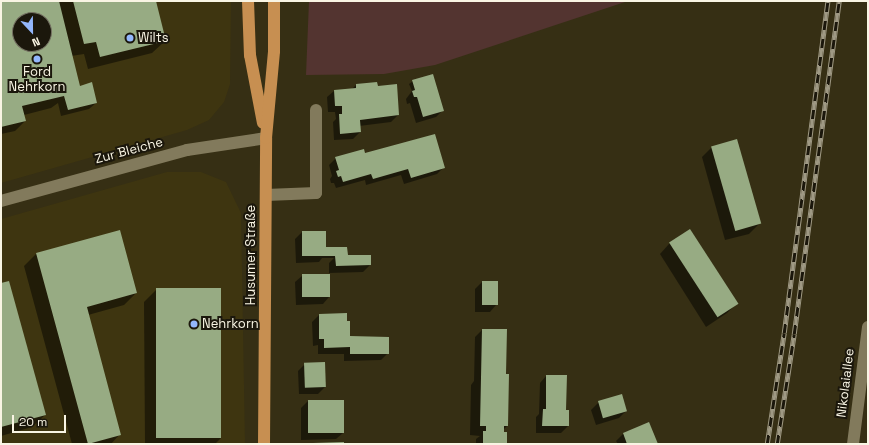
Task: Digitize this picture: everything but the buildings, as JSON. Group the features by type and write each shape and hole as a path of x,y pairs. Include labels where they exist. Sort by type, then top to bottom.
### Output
{"main road":[{"name":"Husumer Straße","path":"248,1 250,55 266,138"},
{"name":"Husumer Straße","path":"264,444 266,138 274,51 274,1"}],"street":[{"path":"266,195 316,193 316,110"},
{"name":"Zur Bleiche","path":"1,201 187,150 266,138"},
{"name":"Nikolaiallee","path":"853,444 868,327"}],"shaded area":[{"path":"1,1 231,1 230,84 224,102 209,120 187,130 1,183"},
{"path":"309,1 628,1 435,65 384,74 306,75"},
{"path":"167,172 201,172 226,182 241,213 245,444 1,444 1,219"}],"railway":[{"path":"767,444 784,333 828,1"},
{"path":"777,444 794,334 839,1"}],"place":[{"name":"Wilts","path":"130,38"},
{"name":"Ford Nehrkorn","path":"37,59"},
{"name":"Nehrkorn","path":"194,324"}]}
